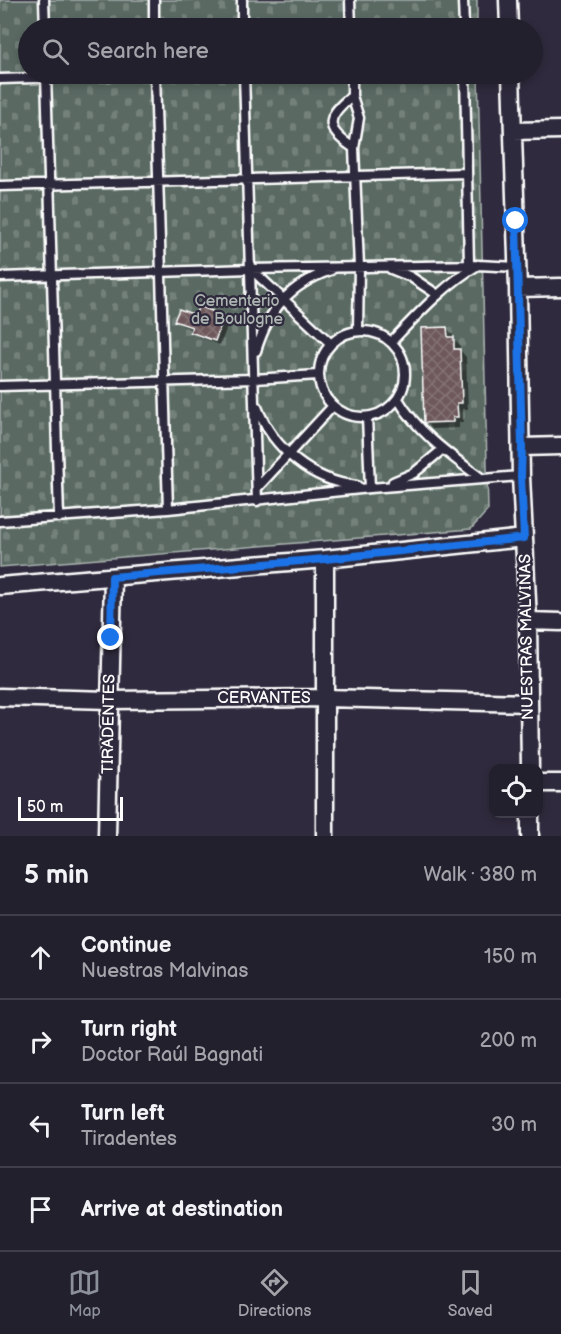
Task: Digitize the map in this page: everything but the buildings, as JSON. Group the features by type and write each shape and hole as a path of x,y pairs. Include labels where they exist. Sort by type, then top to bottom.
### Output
{"street":[{"path":"508,0 509,18"},
{"name":"NUESTRAS MALVINAS","path":"511,84 521,476 528,621 530,764"},
{"path":"513,131 561,130"},
{"path":"518,288 561,287"},
{"path":"522,447 561,446"},
{"path":"0,586 325,559 524,538"},
{"path":"325,559 325,836"},
{"name":"TIRADENTES","path":"107,836 112,577"},
{"path":"528,621 561,622"},
{"name":"CERVANTES","path":"0,697 109,700 325,698 528,703"},
{"path":"543,783 561,783"},
{"path":"530,818 530,836"}],"lane":[{"path":"45,0 45,18"},
{"path":"154,0 154,18"},
{"path":"242,0 242,18"},
{"path":"350,0 351,18"},
{"path":"463,0 464,18"},
{"path":"0,79 18,78"},
{"path":"46,84 59,518"},
{"path":"156,84 168,509"},
{"path":"244,84 257,501"},
{"path":"352,84 352,96 359,118 354,148 359,267 358,330"},
{"path":"465,84 467,173 474,265"},
{"path":"352,96 338,107 331,120 336,135 354,148"},
{"path":"0,186 467,173"},
{"path":"391,342 438,295 474,265"},
{"path":"0,277 381,266 517,267"},
{"path":"381,266 411,278 438,295"},
{"path":"254,358 266,323 283,299 316,275 337,267"},
{"path":"251,269 330,343"},
{"path":"358,330 381,335 391,342 404,363 404,382 398,399 384,411 367,417 343,414 332,407 320,387 318,375 323,352 330,343 348,332 358,330"},
{"path":"0,386 318,375"},
{"path":"398,399 406,414 419,428 481,478"},
{"path":"255,401 261,419 288,454 304,467 331,481 370,488 398,481 414,472 443,449"},
{"path":"257,488 332,407"},
{"path":"367,417 370,488"},
{"path":"0,521 168,509 370,488 521,476"}],"green space":[{"name":"Cementerio de Boulogne","path":"0,0 477,0 477,18 18,18 18,84 478,84 488,510 471,529 0,567"}],"route":[{"path":"111,638 112,577 325,559 524,538 516,221"}]}
